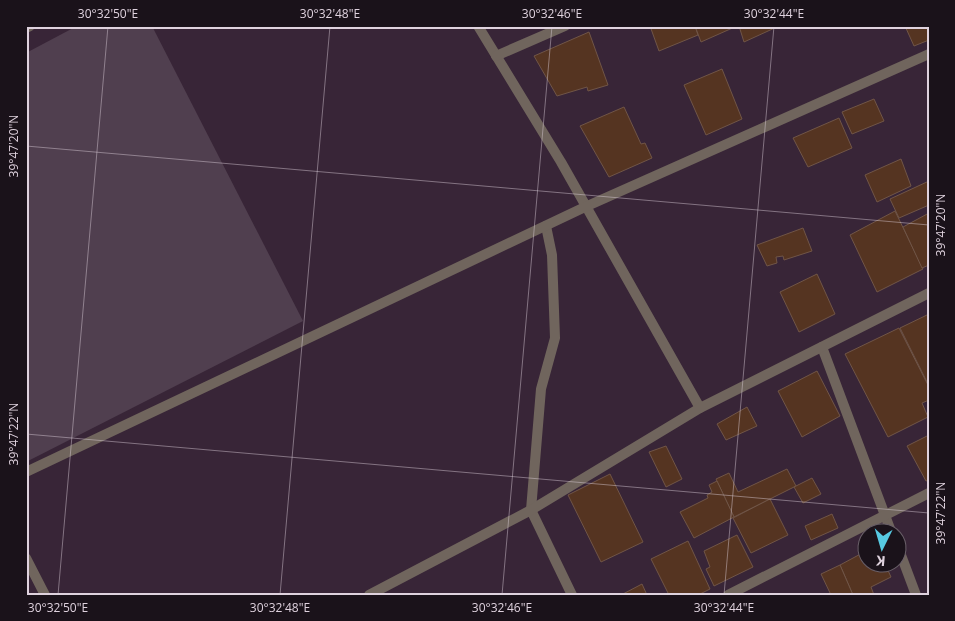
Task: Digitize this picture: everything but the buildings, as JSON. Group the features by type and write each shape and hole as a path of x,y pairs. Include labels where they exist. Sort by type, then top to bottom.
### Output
{"street":[{"path":"26,28 30,26"},
{"path":"478,26 700,408"},
{"path":"496,56 565,26"},
{"path":"26,472 546,226 929,54"},
{"path":"546,226 552,255 555,338 541,389 531,510 572,595"},
{"path":"369,595 531,510 700,408 929,294"},
{"path":"822,347 888,524"},
{"path":"728,595 929,493"},
{"path":"26,558 45,595"},
{"path":"908,574 916,595"}],"shaded area":[{"path":"77,26 152,26 303,321 26,462 26,53"}]}
